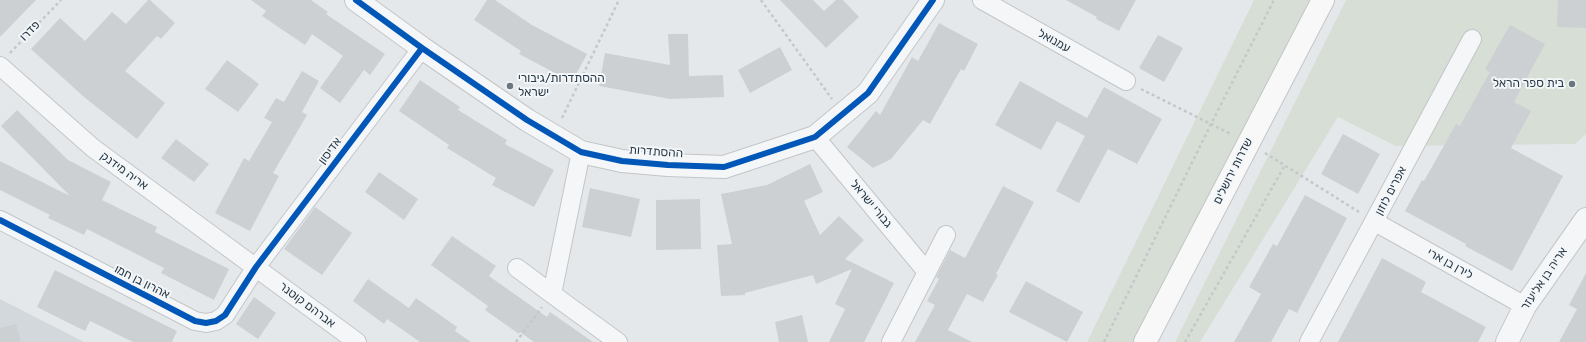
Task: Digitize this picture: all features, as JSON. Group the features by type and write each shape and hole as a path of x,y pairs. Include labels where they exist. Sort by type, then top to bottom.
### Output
{"main road":[{"name":"שדרות ירושלים","path":"1145,342 1322,0"}],"street":[{"name":"ההסתדרות","path":"356,0 422,48 527,120 581,152 622,161 668,165 724,167 815,137 868,93 932,0"},
{"name":"עמנואל","path":"982,0 1126,81"},
{"name":"אפרים לוזון","path":"1309,342 1375,222 1472,39"},
{"name":"אדיסון","path":"256,267 422,48"},
{"name":"אריה מידנק","path":"3,61 93,148 256,267"},
{"name":"גבורי ישראל","path":"815,137 927,272"},
{"path":"552,294 581,152"},
{"name":"אריה בן אליעזר","path":"1507,342 1525,306 1586,219"},
{"name":"אהרון בן חמו","path":"0,220 195,321 206,323 216,321 225,315 256,267"},
{"name":"לירן בן ארי","path":"1375,222 1525,306"},
{"path":"891,342 946,235"},
{"name":"אברהם קוטנר","path":"256,267 357,342"},
{"path":"517,268 618,342"}],"path":[{"path":"553,136 619,0"},
{"path":"761,0 843,114"},
{"path":"1104,342 1211,124 1274,0"},
{"path":"1185,342 1285,165"},
{"path":"516,342 552,294"}],"shaded area":[{"path":"1254,0 1310,0 1141,342 1087,342"},
{"path":"1346,0 1586,0 1586,134 1575,144 1396,146 1338,117 1200,342 1175,342"},
{"path":"0,299 84,342 0,342"}],"building":[{"path":"0,0 36,0 0,37"},
{"path":"148,0 150,0 175,23 161,39 157,36 125,71 165,103 137,139 84,97 31,49 60,18 85,41 112,12 126,24"},
{"path":"251,0 311,0 328,12 326,14 385,54 370,75 364,70 340,103 320,88 343,56 312,34 305,45 262,16 266,11"},
{"path":"487,0 495,0 532,25 587,54 572,82 519,54 521,51 474,20"},
{"path":"780,0 813,0 824,11 836,0 843,0 859,17 826,48"},
{"path":"1066,0 1136,0 1119,31 1096,19 1097,17"},
{"path":"1558,0 1586,0 1586,28 1557,27"},
{"path":"939,23 978,44 964,71 961,69 930,124 923,120 891,159 873,168 847,147 876,111 880,115 912,57 918,61"},
{"path":"1510,25 1545,44 1514,102 1531,111 1511,148 1563,176 1512,271 1405,211 1422,180 1424,181 1456,124 1460,126 1490,72 1485,69"},
{"path":"668,34 688,34 689,76 723,75 724,97 670,99 599,86 605,53 670,65"},
{"path":"1158,35 1183,48 1164,82 1139,68"},
{"path":"780,47 792,70 750,93 738,70"},
{"path":"227,60 259,84 238,112 205,89"},
{"path":"302,71 319,81 302,112 307,115 273,173 279,176 250,231 215,213 244,158 249,161 272,122 264,118 276,98 284,102"},
{"path":"420,80 460,107 458,110 507,140 505,144 554,170 534,207 492,185 496,178 447,148 449,145 399,111"},
{"path":"1020,81 1087,118 1104,87 1162,119 1137,164 1108,149 1079,203 1056,191 1085,136 1057,121 1041,150 995,125"},
{"path":"17,110 68,160 111,182 102,200 157,227 155,232 229,269 214,300 161,273 164,268 87,229 84,235 48,218 50,215 0,190 0,161 70,196 1,126"},
{"path":"1343,134 1380,154 1358,194 1321,174"},
{"path":"176,139 209,164 194,182 161,158"},
{"path":"810,164 823,192 804,201 820,235 839,216 864,240 845,259 894,283 864,342 829,342 845,309 835,304 852,269 816,284 813,275 745,293 745,295 721,296 717,245 732,244 721,194 767,185"},
{"path":"379,172 418,199 404,220 365,192"},
{"path":"1003,186 1034,202 983,302 967,294 948,330 972,342 915,342 935,305 927,301 939,279 936,277 950,250 965,258"},
{"path":"590,188 640,199 631,237 582,227"},
{"path":"1305,195 1347,218 1297,313 1289,309 1271,342 1234,342 1261,294 1249,287 1273,244 1277,246"},
{"path":"700,199 701,249 656,250 656,200"},
{"path":"315,207 352,233 322,275 284,249"},
{"path":"452,236 496,266 489,276 547,317 550,312 593,342 534,342 520,332 519,334 485,310 488,306 431,265"},
{"path":"1382,258 1426,282 1421,292 1486,327 1478,342 1338,342"},
{"path":"55,270 177,331 172,342 133,342 90,321 85,331 37,307"},
{"path":"1586,273 1586,342 1559,342 1577,309 1569,305"},
{"path":"368,279 409,308 416,298 457,327 455,331 471,342 420,342 387,319 384,324 353,301"},
{"path":"1026,281 1083,312 1067,342 1009,312"},
{"path":"254,297 276,313 258,339 236,324"},
{"path":"802,315 808,342 779,342 775,322"},
{"path":"16,324 21,342 0,342 0,328"}],"cycle path":[{"path":"356,0 422,48 527,120 581,152 622,161 668,165 724,167 815,137 868,93 933,0"},
{"path":"0,220 195,321 206,323 216,321 225,315 256,267 422,48"}],"place":[{"name":"בית ספר הראל","path":"1572,84"},
{"name":"ההסתדרות/גיבורי ישראל","path":"510,86"}]}
